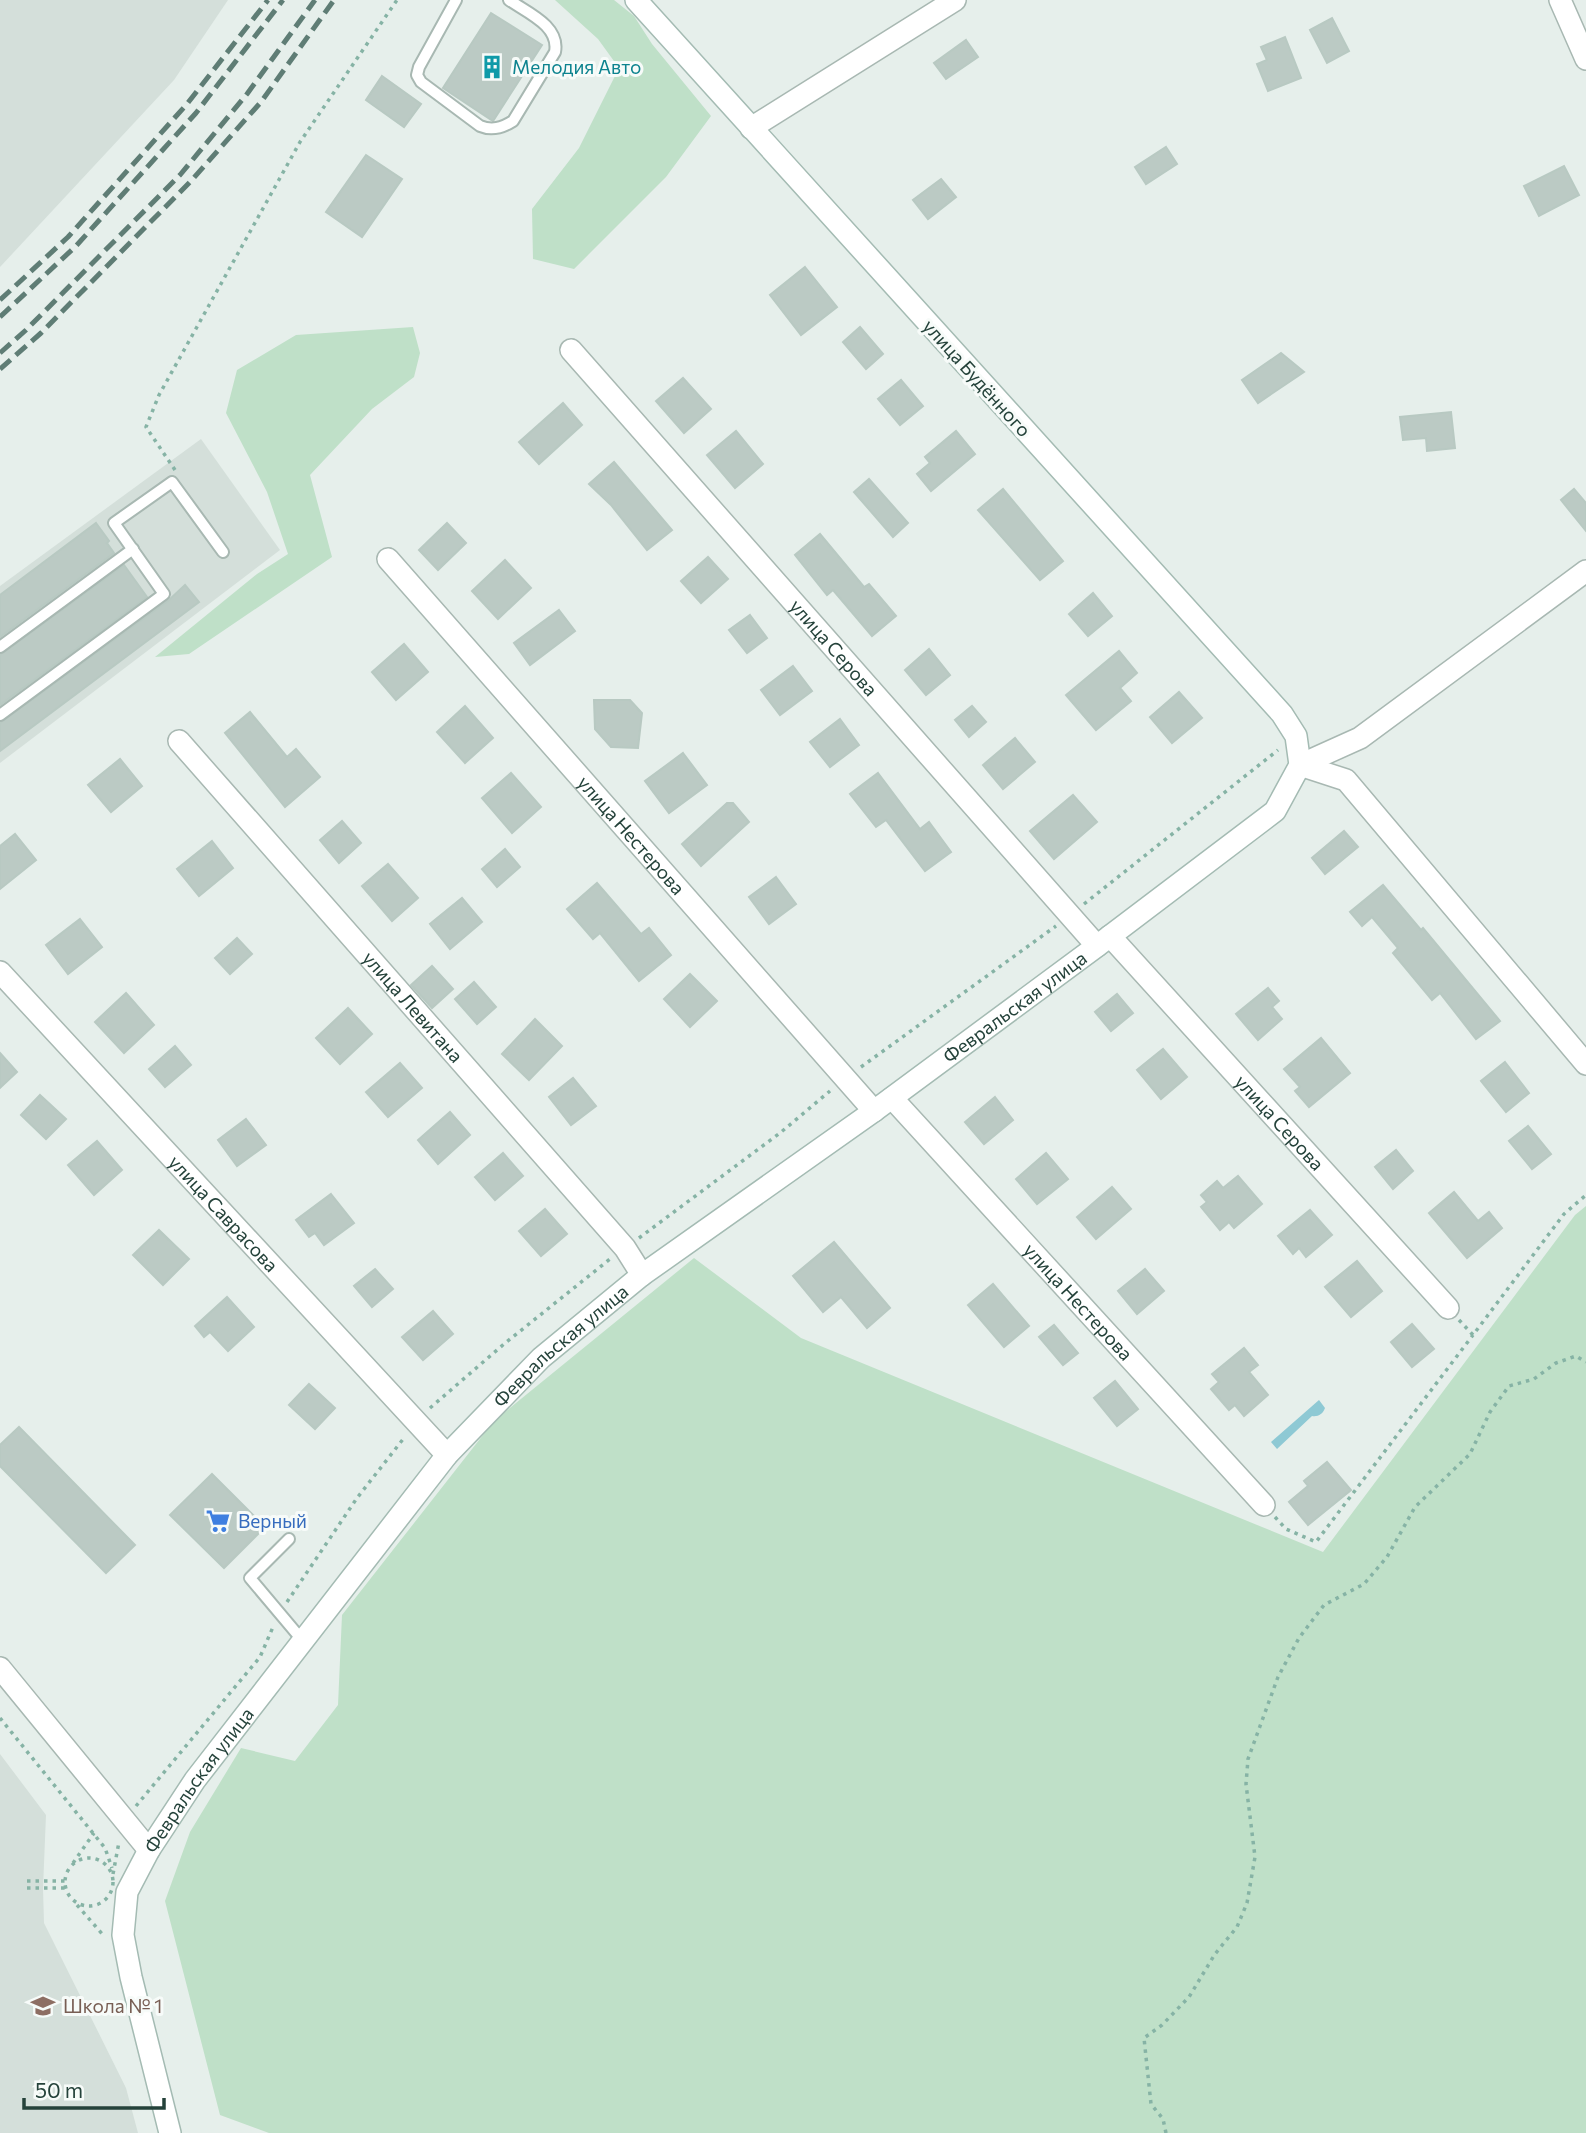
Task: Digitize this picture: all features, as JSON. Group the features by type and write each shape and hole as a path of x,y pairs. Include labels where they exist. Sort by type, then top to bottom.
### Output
{"street":[{"name":"улица Будённого","path":"636,0 1283,714 1296,736 1300,765"},
{"path":"751,128 955,0"},
{"path":"1560,0 1586,59"},
{"name":"улица Серова","path":"571,350 1103,941 1448,1308"},
{"name":"улица Нестерова","path":"388,559 874,1111"},
{"path":"1300,765 1360,738 1586,572"},
{"name":"улица Левитана","path":"179,741 616,1238 642,1275"},
{"path":"1300,765 1346,780 1586,1063"},
{"name":"Февральская улица","path":"170,2133 123,1935 127,1892 149,1850 195,1780 447,1455 541,1358 642,1275 892,1098 1275,811 1300,765"},
{"name":"улица Саврасова","path":"0,972 447,1455"},
{"name":"улица Нестерова","path":"892,1098 1264,1505"},
{"path":"0,1668 149,1850"}],"lane":[{"path":"456,0 417,75 421,82 480,126 488,129 505,126 513,121 555,52 557,44 551,30 509,0"},
{"path":"0,715 164,594 114,523 172,482 223,552"},
{"path":"0,647 133,549"},
{"path":"289,1539 250,1578 303,1641"}],"path":[{"path":"172,482 176,471 146,426 159,395 300,142 397,0"},
{"path":"1264,1505 1286,1529 1316,1542 1564,1214 1586,1195"},
{"path":"1448,1308 1473,1335"},
{"path":"1166,2133 1163,2119 1151,2104 1144,2038 1168,2020 1189,1997 1215,1954 1237,1927 1247,1903 1255,1857 1246,1784 1248,1759 1278,1677 1299,1638 1324,1605 1364,1584 1387,1557 1415,1507 1470,1454 1490,1412 1509,1386 1534,1379 1556,1363 1576,1356 1586,1362"},
{"path":"0,1717 105,1848 113,1874 113,1890 103,1902 87,1906 73,1900"},
{"path":"94,1833 70,1867 65,1881 73,1900 108,1940"},
{"path":"70,1867 81,1859 96,1858 109,1867 113,1874"},
{"path":"27,1881 65,1881"},
{"path":"27,1888 66,1888"}],"shaded area":[{"path":"0,0 228,0 174,80 0,267"},
{"path":"201,439 280,550 0,763 0,586"},
{"name":"Школа № 1","path":"0,1754 46,1815 44,1923 126,2088 138,2133 0,2133"}],"green space":[{"path":"555,0 614,0 634,16 652,44 711,116 666,177 574,269 533,259 532,209 579,148 619,68 598,39"},
{"path":"413,327 420,353 414,377 372,409 310,475 332,557 189,654 155,657 257,574 288,554 267,492 226,413 237,370 296,335"},
{"path":"1586,1206 1586,2133 269,2133 220,2115 165,1901 190,1832 241,1748 295,1761 338,1705 342,1615 494,1421 694,1258 801,1338 1323,1552 1575,1215"}],"water":[{"path":"1319,1400 1325,1408 1323,1412 1312,1416 1277,1449 1271,1442"}],"building":[{"name":"Мелодия Авто","path":"491,13 542,45 493,121 443,88"},
{"path":"1332,18 1349,51 1327,63 1310,30"},
{"path":"1285,37 1301,78 1268,91 1257,64 1267,60 1261,47"},
{"path":"966,40 978,57 946,79 934,63"},
{"path":"382,76 421,104 404,127 366,100"},
{"path":"1166,147 1177,164 1146,184 1135,167"},
{"path":"366,155 402,179 362,237 326,212"},
{"path":"1564,166 1579,195 1539,216 1524,186"},
{"path":"941,179 956,197 928,219 913,200"},
{"path":"805,267 837,307 801,335 770,295"},
{"path":"860,327 883,354 866,369 843,342"},
{"path":"1281,353 1304,372 1258,403 1242,380"},
{"path":"683,378 711,409 684,433 656,401"},
{"path":"901,380 923,406 900,425 878,399"},
{"path":"563,403 582,425 539,464 519,442"},
{"path":"1451,412 1455,448 1427,451 1426,438 1403,440 1400,417"},
{"path":"736,431 763,464 735,488 707,455"},
{"path":"956,431 975,454 931,491 917,474 930,463 925,457"},
{"path":"614,462 672,530 647,550 611,505 589,484"},
{"path":"869,479 908,523 893,537 854,492"},
{"path":"1003,489 1063,561 1040,580 978,510"},
{"path":"1574,489 1586,503 1586,531 1561,500"},
{"path":"96,523 114,553 0,637 0,595"},
{"path":"447,523 466,543 438,570 419,550"},
{"path":"820,534 864,587 869,584 896,616 872,636 833,590 827,595 795,555"},
{"path":"708,557 728,579 701,603 681,581"},
{"path":"505,560 531,588 498,619 472,591"},
{"path":"124,565 147,597 0,705 0,655"},
{"path":"185,585 199,602 0,751 0,723 169,600"},
{"path":"1093,593 1112,616 1088,636 1069,614"},
{"path":"559,610 575,631 530,665 514,643"},
{"path":"750,615 767,638 747,653 729,630"},
{"path":"404,644 428,672 396,700 372,672"},
{"path":"929,649 950,675 926,695 905,670"},
{"path":"1119,651 1137,673 1120,688 1131,701 1096,730 1066,695"},
{"path":"793,666 812,691 780,715 761,690"},
{"path":"1179,692 1202,718 1172,743 1150,717"},
{"path":"594,700 630,700 642,713 638,748 611,747 595,729"},
{"path":"465,706 493,738 465,763 437,732"},
{"path":"972,706 986,722 969,737 955,720"},
{"path":"250,712 287,757 296,749 320,777 285,807 225,733"},
{"path":"840,719 859,745 830,767 810,742"},
{"path":"1015,738 1035,762 1003,789 983,765"},
{"path":"683,753 707,785 669,813 645,781"},
{"path":"120,759 142,786 111,812 88,785"},
{"path":"511,773 541,807 512,833 482,798"},
{"path":"878,773 920,829 929,822 951,852 925,871 886,820 876,827 850,794"},
{"path":"1073,795 1097,822 1054,859 1030,831"},
{"path":"727,803 733,803 749,822 701,866 682,844"},
{"path":"342,821 361,843 339,863 320,840"},
{"path":"1344,831 1358,847 1325,874 1312,858"},
{"path":"15,834 36,860 0,889 0,846"},
{"path":"212,841 233,868 199,896 177,869"},
{"path":"505,849 520,867 497,887 482,869"},
{"path":"388,864 418,898 392,921 362,886"},
{"path":"776,877 796,904 769,924 749,897"},
{"path":"597,883 641,934 649,928 671,955 639,981 600,933 593,939 567,909"},
{"path":"1383,885 1421,930 1423,928 1500,1021 1476,1039 1440,993 1432,1000 1393,953 1398,948 1372,917 1362,926 1350,912"},
{"path":"462,898 482,922 450,949 430,924"},
{"path":"80,919 102,947 68,974 46,945"},
{"path":"237,938 252,954 230,974 215,958"},
{"path":"432,966 453,989 432,1008 411,985"},
{"path":"690,974 717,1001 690,1027 664,999"},
{"path":"474,982 496,1007 477,1024 455,999"},
{"path":"1268,988 1279,1001 1272,1007 1282,1019 1258,1040 1236,1014"},
{"path":"126,993 154,1025 124,1053 95,1022"},
{"path":"1117,994 1133,1013 1111,1031 1095,1012"},
{"path":"348,1008 372,1034 340,1064 316,1038"},
{"path":"535,1019 562,1046 529,1080 502,1054"},
{"path":"1321,1038 1350,1073 1309,1107 1295,1091 1300,1087 1284,1069"},
{"path":"175,1046 191,1065 165,1087 149,1069"},
{"path":"1163,1049 1187,1077 1161,1099 1137,1070"},
{"path":"0,1053 17,1072 0,1088"},
{"path":"1505,1062 1529,1093 1506,1112 1481,1081"},
{"path":"400,1063 422,1088 388,1117 366,1092"},
{"path":"573,1078 596,1106 571,1125 549,1097"},
{"path":"40,1095 66,1119 46,1139 21,1115"},
{"path":"995,1097 1013,1120 984,1144 965,1122"},
{"path":"450,1112 470,1135 438,1164 418,1140"},
{"path":"246,1119 266,1145 237,1166 218,1140"},
{"path":"1528,1126 1551,1154 1532,1169 1509,1141"},
{"path":"97,1141 122,1170 94,1195 68,1165"},
{"path":"1396,1150 1413,1171 1393,1189 1375,1167"},
{"path":"503,1153 523,1176 495,1200 475,1177"},
{"path":"1046,1153 1068,1179 1037,1204 1016,1179"},
{"path":"1238,1176 1262,1204 1234,1228 1229,1222 1220,1230 1201,1207 1207,1202 1201,1195 1217,1181 1223,1188"},
{"path":"1112,1187 1131,1209 1096,1239 1077,1217"},
{"path":"1454,1192 1478,1221 1489,1212 1502,1228 1467,1258 1429,1213"},
{"path":"331,1194 354,1223 324,1245 315,1233 309,1237 296,1220"},
{"path":"545,1209 567,1234 541,1256 519,1231"},
{"path":"1310,1210 1332,1235 1306,1257 1299,1248 1293,1254 1278,1236"},
{"path":"159,1230 189,1259 163,1285 133,1255"},
{"path":"834,1242 890,1308 867,1328 841,1297 823,1312 793,1276"},
{"path":"1357,1261 1382,1291 1351,1317 1325,1287"},
{"path":"375,1269 393,1289 372,1307 354,1286"},
{"path":"1145,1269 1164,1291 1137,1314 1118,1291"},
{"path":"993,1284 1029,1326 1004,1347 968,1305"},
{"path":"227,1297 254,1327 228,1351 210,1332 204,1337 195,1326"},
{"path":"433,1311 453,1334 423,1360 402,1337"},
{"path":"1412,1324 1434,1349 1412,1367 1391,1342"},
{"path":"1054,1325 1078,1353 1063,1365 1039,1337"},
{"path":"1244,1348 1258,1365 1249,1372 1268,1395 1244,1416 1235,1405 1229,1410 1211,1389 1219,1382 1212,1374"},
{"path":"1115,1381 1138,1409 1117,1426 1094,1398"},
{"path":"309,1384 335,1408 315,1429 289,1405"},
{"path":"19,1427 135,1545 106,1573 0,1466 0,1445"},
{"path":"1327,1462 1351,1490 1308,1525 1289,1502 1308,1486 1304,1481"},
{"name":"Верный","path":"212,1474 265,1527 224,1568 170,1515"}],"railway":[{"path":"0,300 68,237 187,104 268,0"},
{"path":"0,317 76,246 196,113 283,0"},
{"path":"0,353 180,175 247,94 315,0"},
{"path":"0,369 41,333 190,182 261,102 334,0"}],"place":[{"name":"Мелодия Авто","path":"492,67"},
{"name":"Верный","path":"218,1521"},
{"name":"Школа № 1","path":"43,2006"}]}
